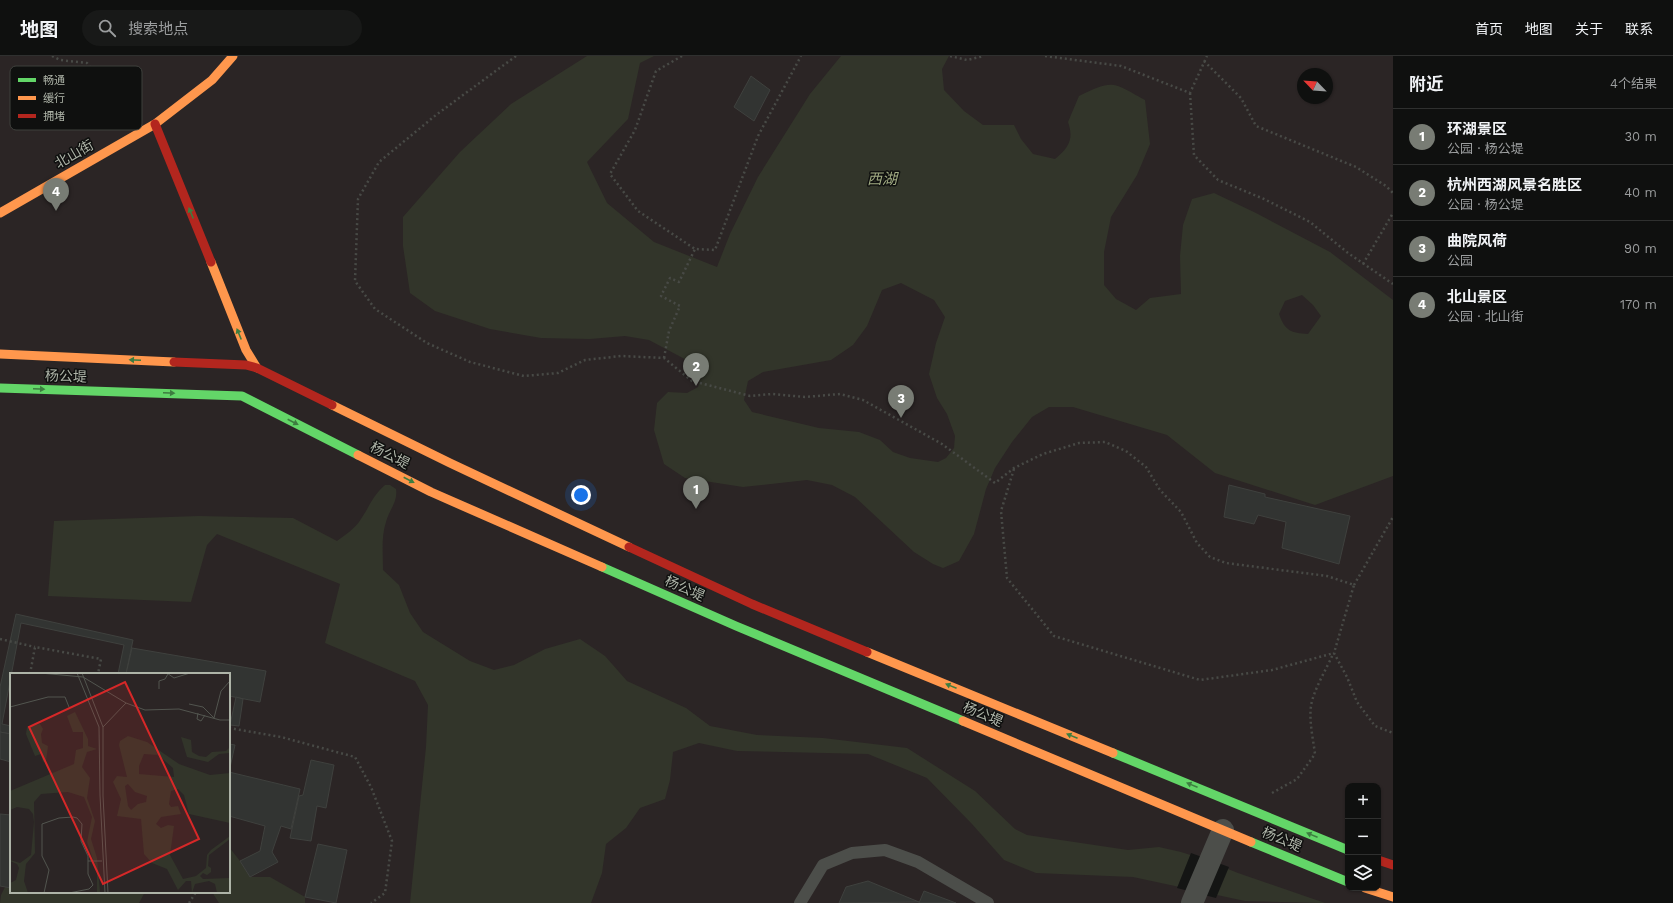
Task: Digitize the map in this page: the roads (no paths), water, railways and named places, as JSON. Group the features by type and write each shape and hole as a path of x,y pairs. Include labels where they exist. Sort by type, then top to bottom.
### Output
{"main road":[{"name":"北山街","path":"0,213 156,124 212,80 232,56"},
{"path":"156,124 246,350 257,368"},
{"name":"杨公堤","path":"0,354 246,365 257,368 450,463 752,604 1345,849"},
{"name":"杨公堤","path":"0,388 242,396 431,492 744,629 1345,881"},
{"path":"1381,861 1393,865"},
{"path":"1374,891 1393,897"}],"street":[{"path":"1192,903 1223,830"}],"lane":[{"path":"800,903 823,865 852,853 884,850 918,862 988,903"}],"water":[{"name":"西湖","path":"587,56 654,56 640,63 628,119 587,162 607,203 654,242 717,267 730,234 758,177 810,94 841,56 949,56 942,69 944,90 964,111 983,125 1014,125 1021,139 1033,154 1055,159 1064,151 1069,143 1070,128 1068,122 1079,96 1107,85 1119,86 1145,100 1150,144 1137,175 1111,217 1104,252 1104,285 1116,299 1136,310 1150,298 1181,294 1180,256 1183,225 1192,199 1214,193 1256,213 1330,252 1393,300 1393,476 1315,505 1215,473 1167,435 1073,407 1049,407 1032,417 1012,442 995,468 986,489 974,534 959,561 943,568 933,564 914,552 855,497 832,485 807,480 743,487 685,478 664,464 654,430 657,403 668,392 687,393 698,387 701,376 694,364 649,340 625,336 590,339 541,338 490,329 435,311 410,293 403,246 403,217 460,152 511,104","holes":["901,283 934,300 945,317 936,343 929,374 937,398 947,414 955,436 954,448 946,458 938,462 910,458 893,452 880,440 859,432 819,428 752,412 744,400 748,381 763,372 831,360 853,345 867,326 882,290","1302,295 1313,305 1321,316 1308,334 1293,332 1286,328 1279,314 1285,301"]},
{"path":"385,485 390,485 396,489 396,498 384,528 383,570 399,585 410,613 423,632 470,661 494,670 514,665 545,649 580,639 605,656 627,681 686,708 710,726 757,735 823,738 907,748 975,791 1015,829 1027,835 1128,850 1159,847 1181,852 1325,903 1245,901 1133,877 1036,873 1004,860 972,824 927,778 868,754 737,751 699,743 673,752 670,780 665,799 640,808 626,828 606,844 602,873 591,903 410,903 426,747 428,705 415,681 325,643 340,584 217,534 207,545 191,602 48,596 54,521 199,516 293,518 337,541 357,525 374,498"},
{"path":"230,848 250,877 270,877 305,897 305,903 219,903 213,893 230,893"},
{"path":"5,887 10,888 10,893 144,893 139,903 0,903 1,895"}],"place":[{"name":"北山景区","path":"56,211"},
{"name":"杭州西湖风景名胜区","path":"696,386"},
{"name":"曲院风荷","path":"901,418"},
{"name":"环湖景区","path":"696,509"}]}
